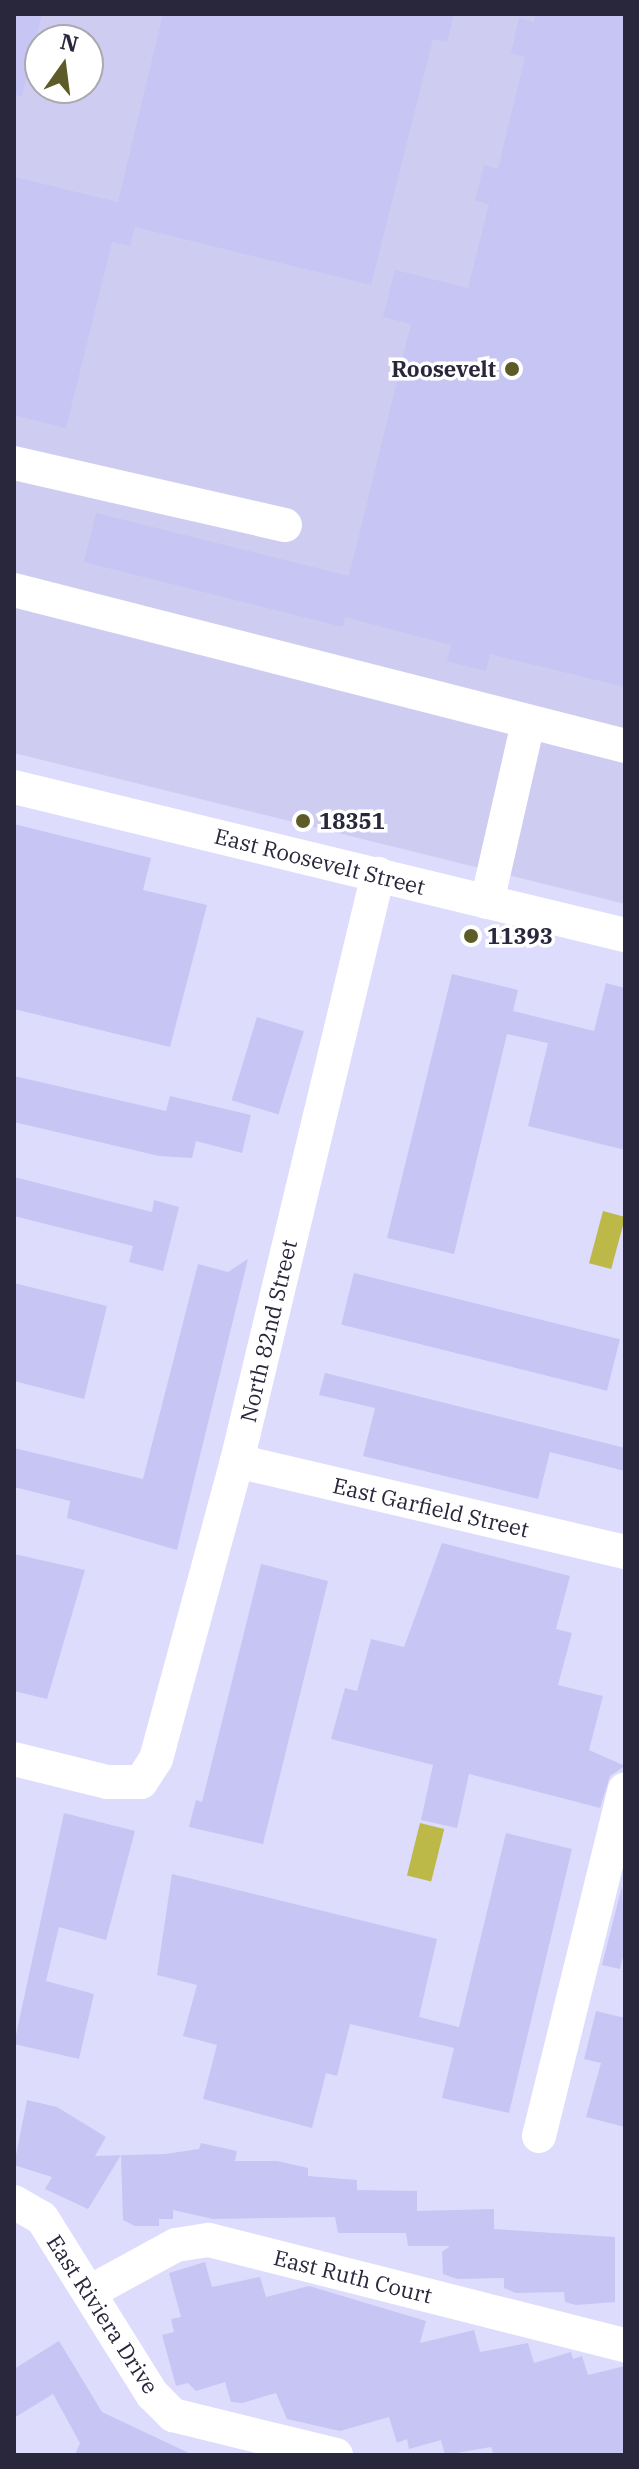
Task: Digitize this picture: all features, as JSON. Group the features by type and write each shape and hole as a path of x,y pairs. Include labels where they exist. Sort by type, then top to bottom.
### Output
{"street":[{"path":"14,461 285,525"},
{"path":"14,590 625,746"},
{"path":"487,902 528,723"},
{"name":"East Roosevelt Street","path":"14,787 625,935"},
{"name":"North 82nd Street","path":"14,1759 107,1782 141,1782 156,1759 237,1461 378,874"},
{"name":"East Garfield Street","path":"237,1461 625,1552"},
{"path":"539,2136 625,1789"},
{"name":"East Riviera Drive","path":"14,2202 42,2218 152,2394 173,2415 336,2455"},
{"name":"East Ruth Court","path":"90,2292 176,2245 209,2240 625,2345"}],"shaded area":[{"path":"14,14 625,14 625,904 14,753"},
{"path":"603,1211 625,1217 611,1269 589,1263"},
{"path":"420,1823 444,1829 431,1881 407,1875"}],"building":[{"path":"14,14 42,14 40,24 24,24 24,88 22,96 14,95"},
{"path":"163,14 454,14 447,42 433,39 371,285 135,227 130,246 112,242 66,428 14,415 14,177 118,202"},
{"name":"Roosevelt","path":"536,14 625,14 625,687 490,654 486,671 447,661 451,645 345,617 343,627 84,562 96,513 349,576 411,324 383,317 395,270 468,288 489,204 475,200 484,165 498,169 525,57 511,53 519,18 534,22"},
{"path":"14,824 151,858 143,890 207,905 170,1047 14,1009"},
{"path":"452,974 518,990 513,1011 594,1031 606,983 625,988 625,1150 528,1126 548,1043 507,1034 454,1254 387,1238"},
{"path":"257,1017 304,1031 278,1115 232,1100"},
{"path":"14,1076 166,1111 170,1096 251,1115 242,1153 196,1141 192,1158 159,1156 14,1122"},
{"path":"14,1177 152,1212 154,1200 179,1207 163,1271 129,1262 133,1246 14,1216"},
{"path":"248,1259 177,1550 67,1518 70,1501 14,1487 14,1448 143,1479 198,1264 228,1272"},
{"path":"354,1273 620,1339 607,1391 341,1324"},
{"path":"14,1283 107,1306 84,1399 14,1381"},
{"path":"325,1373 625,1448 625,1471 550,1452 538,1499 363,1456 375,1408 319,1395"},
{"path":"442,1543 570,1576 556,1629 572,1633 558,1685 603,1696 589,1750 625,1766 610,1776 600,1808 469,1774 457,1828 421,1820 433,1765 331,1739 345,1688 357,1691 371,1639 404,1647"},
{"path":"14,1554 85,1570 47,1699 14,1691"},
{"path":"261,1564 328,1581 263,1844 189,1827 196,1800 202,1802"},
{"path":"64,1813 135,1831 106,1940 59,1927 46,1981 94,1994 79,2059 14,2044"},
{"path":"506,1833 572,1849 509,2113 442,2098 454,2048 350,2024 337,2076 326,2073 312,2128 203,2099 217,2045 183,2036 197,1985 157,1975 172,1874 437,1939 419,2017 459,2027"},
{"path":"622,1886 625,1948 620,1969 602,1965"},
{"path":"596,2011 625,2018 625,2127 586,2117 601,2063 584,2059"},
{"path":"27,2100 57,2107 106,2137 95,2156 121,2155 88,2209 45,2189 52,2177 14,2165"},
{"path":"201,2143 237,2151 235,2161 277,2161 308,2168 308,2176 357,2180 357,2190 417,2191 417,2211 494,2209 494,2229 615,2237 615,2302 576,2305 565,2302 564,2292 516,2293 504,2288 504,2278 457,2279 443,2274 442,2252 450,2246 408,2246 406,2233 338,2233 335,2217 213,2219 173,2210 173,2219 159,2219 159,2226 135,2226 123,2220 121,2155 199,2149"},
{"path":"205,2262 212,2287 260,2277 266,2297 309,2286 426,2321 420,2343 474,2330 480,2352 528,2343 534,2363 571,2352 573,2359 582,2356 588,2375 625,2366 625,2455 494,2455 491,2447 445,2455 441,2440 409,2449 407,2439 397,2443 389,2417 340,2431 287,2419 276,2393 242,2403 231,2402 225,2382 196,2391 188,2383 176,2386 162,2335 174,2332 171,2319 181,2317 169,2273"},
{"path":"59,2341 102,2412 193,2455 75,2455 80,2443 53,2394 14,2418 14,2369"}],"place":[{"name":"Roosevelt","path":"512,369"},
{"name":"18351","path":"303,821"},
{"name":"11393","path":"471,936"}]}
